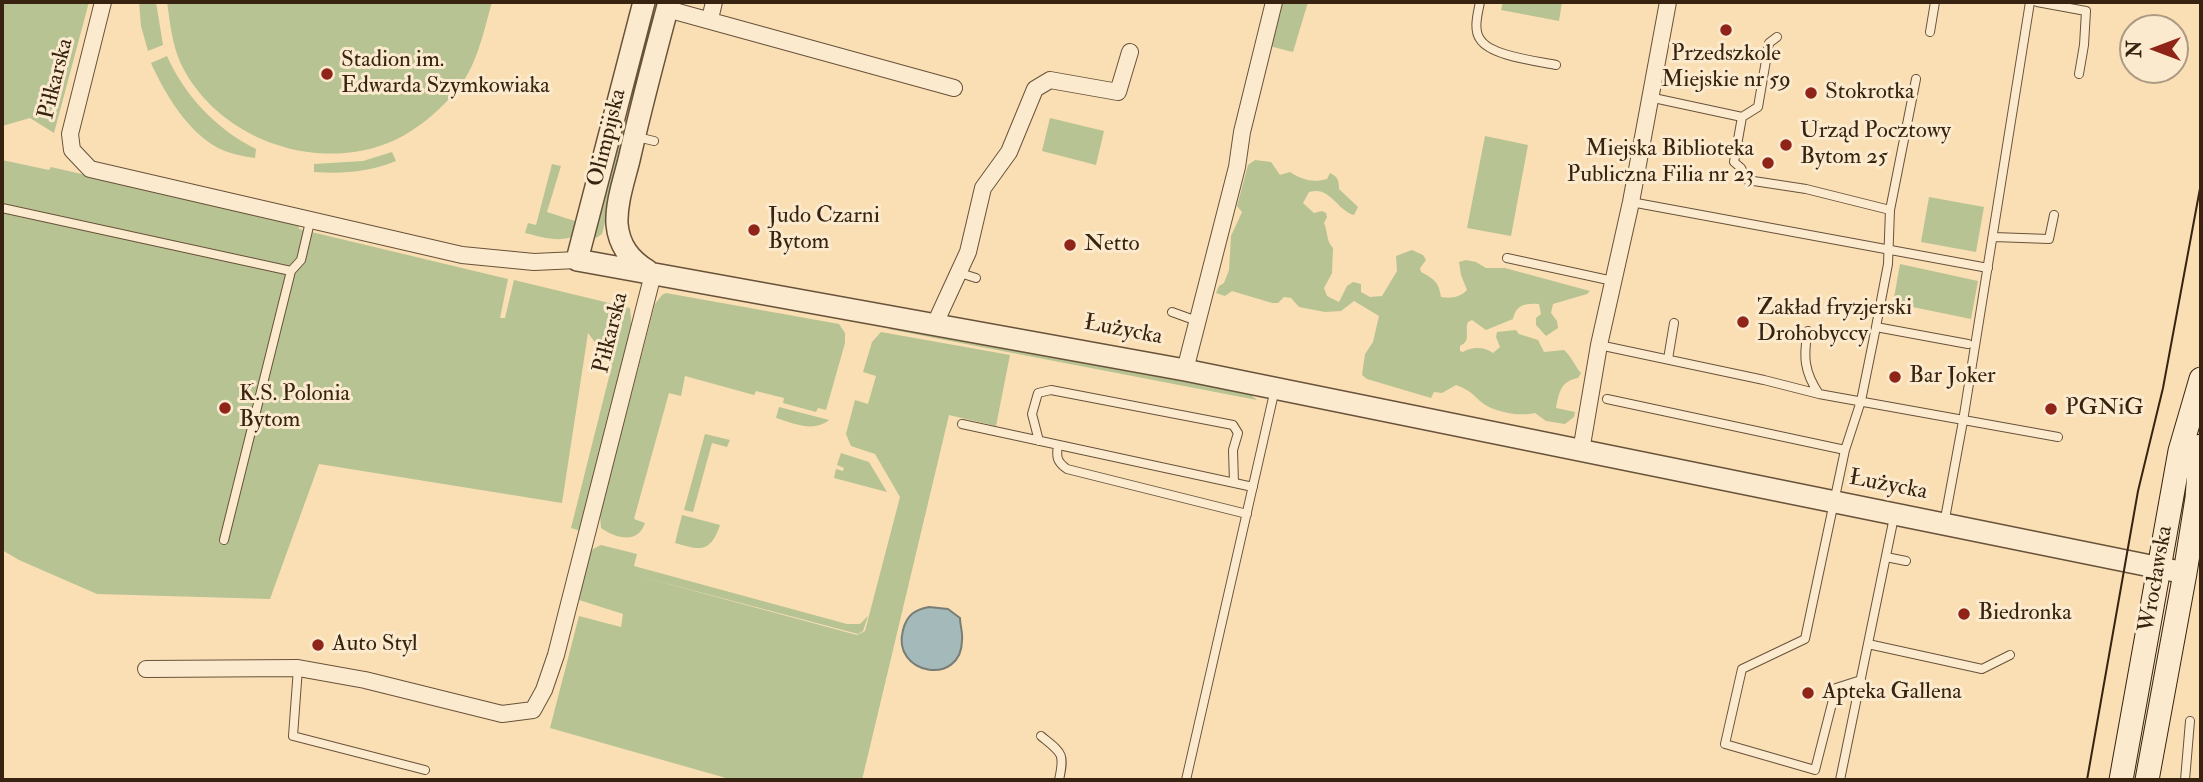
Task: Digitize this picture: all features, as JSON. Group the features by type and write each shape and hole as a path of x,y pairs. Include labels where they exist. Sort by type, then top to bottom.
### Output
{"main road":[{"name":"Wrocławska","path":"2121,780 2180,451 2201,379"},
{"name":"Wrocławska","path":"2147,780 2189,577 2201,446"}],"street":[{"name":"Piłkarska","path":"103,2 70,134 72,150 90,169 462,255 534,262 577,260 653,274 591,534 556,656 544,691 533,710 502,714 365,680 298,668 146,669"},
{"name":"Olimpijska","path":"577,260 644,2"},
{"path":"710,19 714,2"},
{"path":"1185,370 1237,167 1242,132 1274,2"},
{"path":"1581,451 1668,2"},
{"name":"Olimpijska","path":"653,274 632,262 623,247 617,226 620,195 644,139 668,5"},
{"path":"668,5 954,88"},
{"path":"937,325 968,251 983,188 1009,152 1035,89 1050,80 1118,92 1130,52"},
{"name":"Łużycka","path":"653,274 867,317 937,325 1185,370 2159,568 2189,577"}],"lane":[{"path":"1480,2 1477,31 1480,40 1491,50 1556,65"},
{"path":"1930,32 1935,2"},
{"path":"1944,524 1994,237 2030,2"},
{"path":"2037,2 2086,10 2079,74"},
{"path":"1649,97 1742,117 1758,107 1769,43 1777,37"},
{"path":"1861,680 1836,688 1815,769 1725,744 1742,669 1805,639 1845,450 1861,401 1876,327 1888,264 1890,210 1916,79"},
{"path":"1742,117 1734,162 1741,168 1747,180 1805,190 1890,210"},
{"path":"1630,202 1988,268"},
{"path":"2,208 291,271"},
{"path":"1994,237 2049,239 2054,215"},
{"path":"224,540 291,271 300,260 310,222"},
{"path":"1507,258 1613,281"},
{"path":"960,274 976,278"},
{"path":"1172,312 1197,321"},
{"path":"1668,359 1674,323"},
{"path":"1876,327 1968,344"},
{"path":"1808,331 1805,370 1819,394"},
{"path":"1600,345 1819,394 2058,437"},
{"path":"1186,780 1275,389"},
{"path":"1039,441 1032,414 1038,393 1051,390 1233,425 1238,433 1233,450 1234,483"},
{"path":"1607,399 1845,450"},
{"path":"962,424 1253,487"},
{"path":"1058,445 1056,456 1059,464 1067,469 1247,514"},
{"path":"1840,780 1895,514"},
{"path":"1886,556 1906,561"},
{"path":"1868,644 1982,669 2010,655"},
{"path":"298,668 293,736 425,770"},
{"path":"2185,780 2190,720"},
{"path":"1041,736 1060,752 1064,759 1059,780"}],"green space":[{"path":"2,2 89,2 54,133 30,118 2,126"},
{"path":"139,2 156,2 163,45 148,51 141,26"},
{"name":"Stadion im. Edwarda Szymkowiaka","path":"167,2 492,2 480,46 471,67 460,86 439,110 395,140 366,150 335,154 273,144 245,131 219,113 198,91 181,64 173,41"},
{"path":"1279,2 1308,2 1293,52 1269,46"},
{"path":"1503,2 1562,2 1559,21 1501,10"},
{"path":"167,56 183,85 203,110 228,132 256,149 255,158 218,148 187,122 170,99 151,63"},
{"path":"1050,118 1104,131 1096,165 1042,151"},
{"path":"621,120 630,122 602,234 596,238 594,236"},
{"path":"1485,136 1528,145 1511,236 1467,228"},
{"path":"392,152 396,161 376,168 314,172 314,164 363,161"},
{"path":"2,160 49,170 51,167 298,224 299,229 508,279 500,318 505,318 514,280 630,308 632,331 581,531 571,528 612,365 588,333 562,503 319,464 270,599 97,594 2,550"},
{"path":"1255,160 1271,162 1280,175 1290,172 1308,180 1327,179 1330,173 1338,179 1339,189 1358,207 1354,215 1328,195 1317,191 1309,192 1303,203 1314,213 1326,213 1324,223 1333,248 1332,273 1324,288 1327,296 1339,302 1347,286 1353,282 1361,284 1361,292 1370,297 1382,296 1397,271 1396,256 1412,250 1423,255 1426,260 1420,268 1421,272 1435,282 1441,297 1455,297 1467,290 1459,262 1466,260 1486,268 1505,268 1590,291 1553,304 1551,313 1558,328 1546,336 1536,325 1536,318 1541,314 1539,304 1530,304 1519,307 1513,319 1486,330 1472,320 1468,322 1466,341 1460,346 1460,351 1463,352 1478,348 1493,353 1500,347 1497,332 1516,330 1519,334 1538,340 1544,352 1564,350 1581,373 1578,378 1564,385 1556,408 1575,412 1574,417 1565,424 1546,421 1535,413 1498,411 1456,385 1442,393 1434,392 1431,398 1367,379 1362,375 1365,354 1373,342 1379,316 1354,301 1341,311 1325,312 1299,307 1291,298 1284,297 1278,303 1272,303 1232,291 1225,296 1216,293 1229,270 1231,236 1242,212 1237,206 1248,165"},
{"path":"552,164 561,166 547,212 578,222 574,236 568,238 550,239 525,233 528,223 536,225"},
{"path":"1929,197 1984,207 1976,252 1921,242"},
{"path":"1900,264 1978,281 1971,319 1893,303"},
{"path":"666,293 839,324 845,333 845,343 826,410 818,408 816,412 783,403 784,398 756,391 754,395 685,376 681,396 669,393 634,519 645,523 642,530 632,537 620,537 601,528 600,515 655,304"},
{"path":"897,328 1162,377 1251,395 1257,400 888,329"},
{"path":"881,332 1010,355 996,426 949,415 862,780 733,780 550,728 579,616 621,627 623,614 579,600 589,555 601,545 637,554 634,566 847,624 860,624 868,616 863,631 858,634 635,575 857,635 865,631 900,497 875,454 851,446 846,434 855,400 868,404 876,376 863,372 872,342"},
{"path":"779,407 829,420 816,426 796,424 776,418"},
{"path":"705,434 730,440 727,447 712,443 693,512 684,510"},
{"path":"841,453 869,462 887,492 834,478 836,469 843,471 844,468 837,465"},
{"path":"682,515 720,525 708,545 698,548 675,543"}],"shaded area":[{"path":"929,607 948,609 960,618 962,637 959,655 951,665 928,670 907,657 902,645 903,630 909,617"}],"tram line":[{"path":"2087,780 2138,491 2163,388 2201,183"}],"place":[{"name":"Przedszkole Miejskie nr 59","path":"1726,30"},
{"name":"Stadion im. Edwarda Szymkowiaka","path":"327,74"},
{"name":"Stokrotka","path":"1811,93"},
{"name":"Urząd Pocztowy Bytom 25","path":"1786,145"},
{"name":"Miejska Biblioteka Publiczna Filia nr 23","path":"1768,163"},
{"name":"Judo Czarni Bytom","path":"754,230"},
{"name":"Netto","path":"1070,245"},
{"name":"Zakład fryzjerski Drohobyccy","path":"1743,322"},
{"name":"Bar Joker","path":"1895,377"},
{"name":"K.S. Polonia Bytom","path":"225,408"},
{"name":"PGNiG","path":"2051,409"},
{"name":"Biedronka","path":"1964,614"},
{"name":"Auto Styl","path":"318,645"},
{"name":"Apteka Gallena","path":"1808,693"}]}
